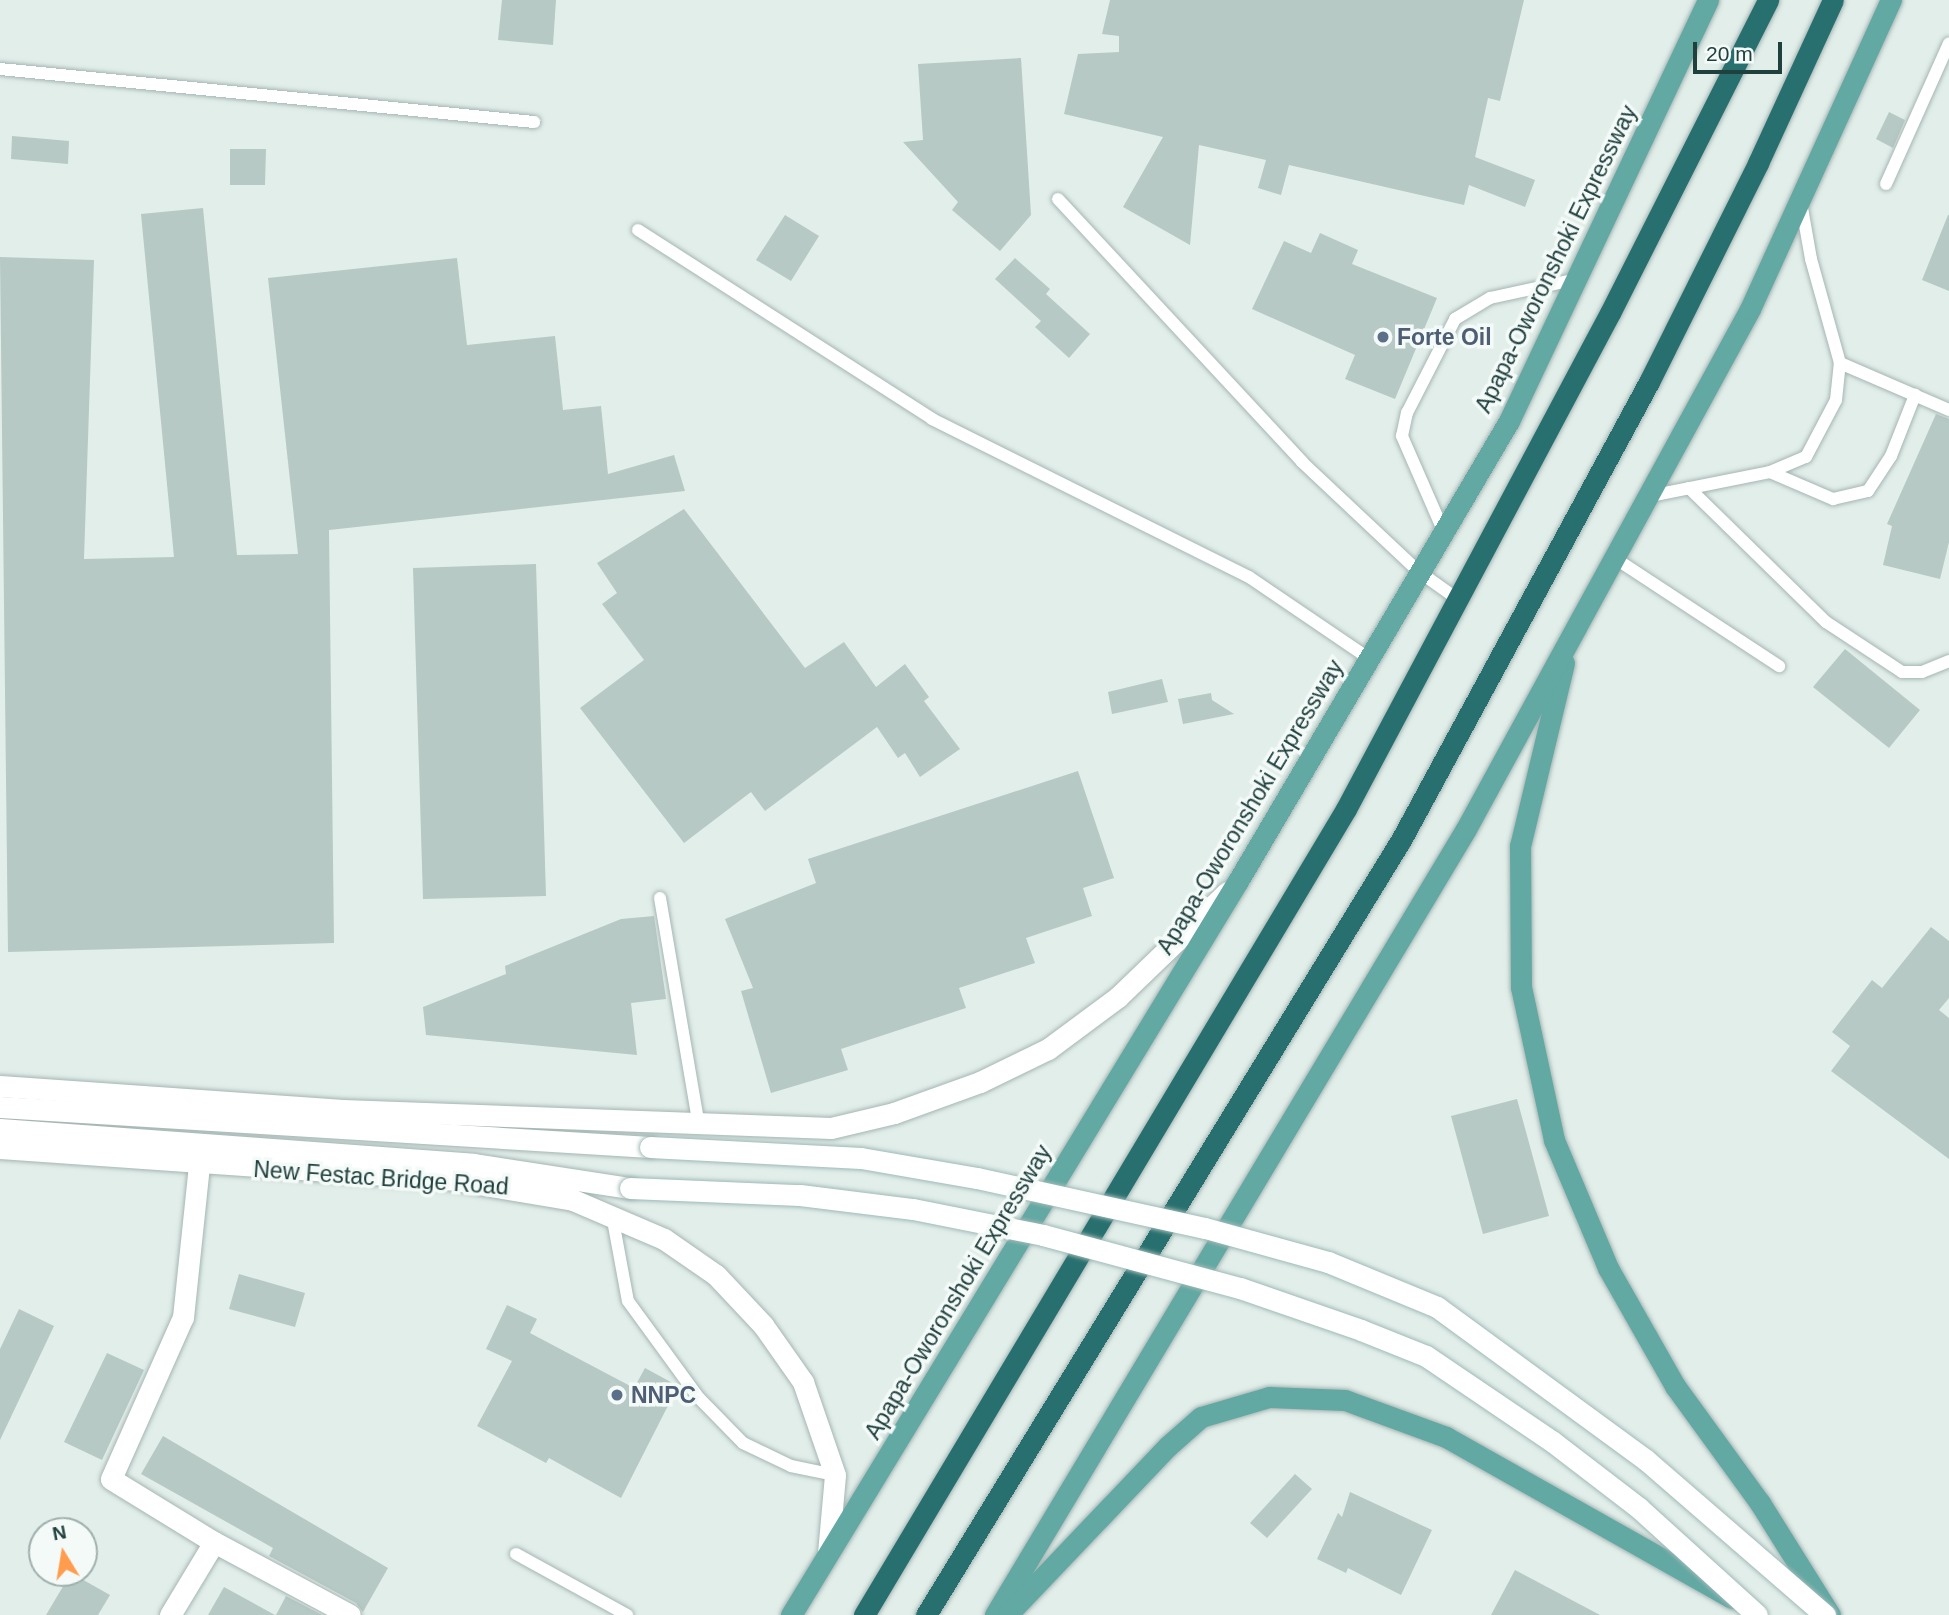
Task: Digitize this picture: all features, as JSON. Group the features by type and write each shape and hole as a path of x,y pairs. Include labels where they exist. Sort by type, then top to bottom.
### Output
{"highway":[{"path":"864,1615 1339,820 1460,601 1768,0"},
{"path":"926,1615 1401,840 1648,382 1833,0"}],"main road":[{"name":"Apapa-Oworonshoki Expressway","path":"791,1615 1238,881 1418,571 1509,421 1708,0"},
{"path":"995,1615 1373,989 1572,632 1749,309 1891,0"},
{"path":"1572,632 1520,846 1521,986 1554,1140 1608,1268 1675,1385 1760,1503 1830,1615"},
{"path":"0,1086 343,1110 831,1128 894,1113 981,1082 1048,1049 1118,998 1238,881"},
{"path":"0,1107 861,1158 1205,1228 1328,1262 1437,1307 1646,1460 1825,1615"},
{"path":"0,1129 473,1164 630,1188 800,1195 913,1209 1043,1235 1240,1287 1426,1356 1553,1442 1639,1508 1751,1611"},
{"name":"New Festac Bridge Road","path":"0,1148 199,1165 455,1180 573,1200 664,1239 716,1275 763,1325 803,1382 835,1475 828,1558"},
{"path":"199,1165 183,1317 111,1479 214,1542 350,1615"},
{"path":"1007,1615 1168,1446 1201,1418 1269,1397 1345,1399 1446,1437 1751,1611"},
{"path":"170,1615 214,1542"}],"lane":[{"path":"1886,184 1949,43"},
{"path":"0,69 534,122"},
{"path":"1058,199 1302,462 1418,571 1460,601"},
{"path":"1645,497 1770,472 1806,457 1836,400 1840,363 1811,259 1801,199"},
{"path":"638,230 932,419 1249,577 1368,658"},
{"path":"1443,530 1402,436 1408,413 1455,319 1490,298 1577,279"},
{"path":"1840,363 1949,410"},
{"path":"1770,472 1833,499 1868,491 1891,456 1915,395"},
{"path":"1689,488 1826,622 1902,672 1922,672 1949,661"},
{"path":"1613,557 1779,666"},
{"path":"660,898 699,1125"},
{"path":"612,1215 628,1301 698,1397 743,1443 791,1466 835,1475"},
{"path":"516,1554 627,1615"}],"building":[{"path":"502,0 556,0 553,45 498,40"},
{"path":"1110,0 1524,0 1500,101 1488,98 1475,157 1535,180 1525,207 1469,185 1464,205 1289,165 1281,195 1258,188 1266,160 1199,145 1190,245 1123,207 1163,137 1064,114 1078,54 1119,52 1119,36 1102,34"},
{"path":"1021,58 1031,215 1000,251 952,210 958,202 903,142 923,140 918,64"},
{"path":"1889,112 1905,120 1893,148 1876,139"},
{"path":"12,136 69,141 68,164 11,159"},
{"path":"230,149 266,149 265,185 230,185"},
{"path":"203,208 237,555 298,554 268,278 457,258 467,345 555,336 563,410 601,406 608,474 674,455 685,491 329,530 334,943 8,952 0,257 94,260 84,559 174,557 141,214"},
{"path":"785,215 819,236 791,281 756,260"},
{"path":"1949,215 1949,291 1922,280"},
{"path":"1320,233 1358,250 1352,264 1437,298 1395,399 1345,379 1355,355 1252,309 1284,241 1311,253"},
{"path":"1015,258 1050,289 1046,294 1090,334 1069,358 1035,327 1041,321 995,279"},
{"path":"1936,414 1949,419 1949,542 1940,579 1883,565 1892,526 1887,524"},
{"path":"684,509 805,668 844,642 876,687 905,664 929,697 924,701 960,749 920,777 905,753 898,758 877,727 765,811 751,792 684,843 580,708 644,660 602,604 617,593 597,563"},
{"path":"536,564 546,896 423,899 413,568"},
{"path":"1845,649 1920,710 1889,748 1813,687"},
{"path":"1162,679 1168,702 1112,714 1108,692"},
{"path":"1211,693 1212,700 1234,714 1183,724 1178,699"},
{"path":"1078,771 1114,878 1083,888 1092,916 1026,938 1035,963 959,988 966,1008 841,1049 848,1070 771,1093 741,991 753,988 725,919 816,883 808,859"},
{"path":"654,916 666,999 631,1003 637,1055 426,1035 423,1007 506,974 505,966 621,919"},
{"path":"1931,927 1949,941 1949,998 1939,1010 1949,1018 1949,1159 1831,1071 1850,1046 1832,1032 1872,980 1882,988"},
{"path":"1517,1099 1549,1216 1483,1234 1451,1116"},
{"path":"239,1274 305,1293 295,1327 229,1309"},
{"path":"507,1305 537,1319 530,1333 634,1388 645,1368 678,1386 621,1498 549,1458 546,1463 477,1426 512,1361 486,1349"},
{"path":"19,1309 54,1326 0,1440 0,1349"},
{"path":"107,1353 144,1370 102,1460 64,1442"},
{"path":"163,1436 388,1568 363,1612 356,1603 269,1556 273,1548 141,1474"},
{"path":"1295,1474 1312,1489 1267,1538 1250,1523"},
{"path":"1350,1492 1432,1530 1401,1595 1348,1568 1346,1573 1317,1559 1338,1513 1342,1517"},
{"path":"1515,1570 1600,1615 1491,1615"},
{"path":"63,1587 96,1587 110,1595 98,1615 46,1615"},
{"path":"224,1587 275,1615 208,1615"},
{"path":"286,1596 322,1615 276,1615"}],"place":[{"name":"Forte Oil","path":"1383,337"},
{"name":"NNPC","path":"617,1395"}]}
